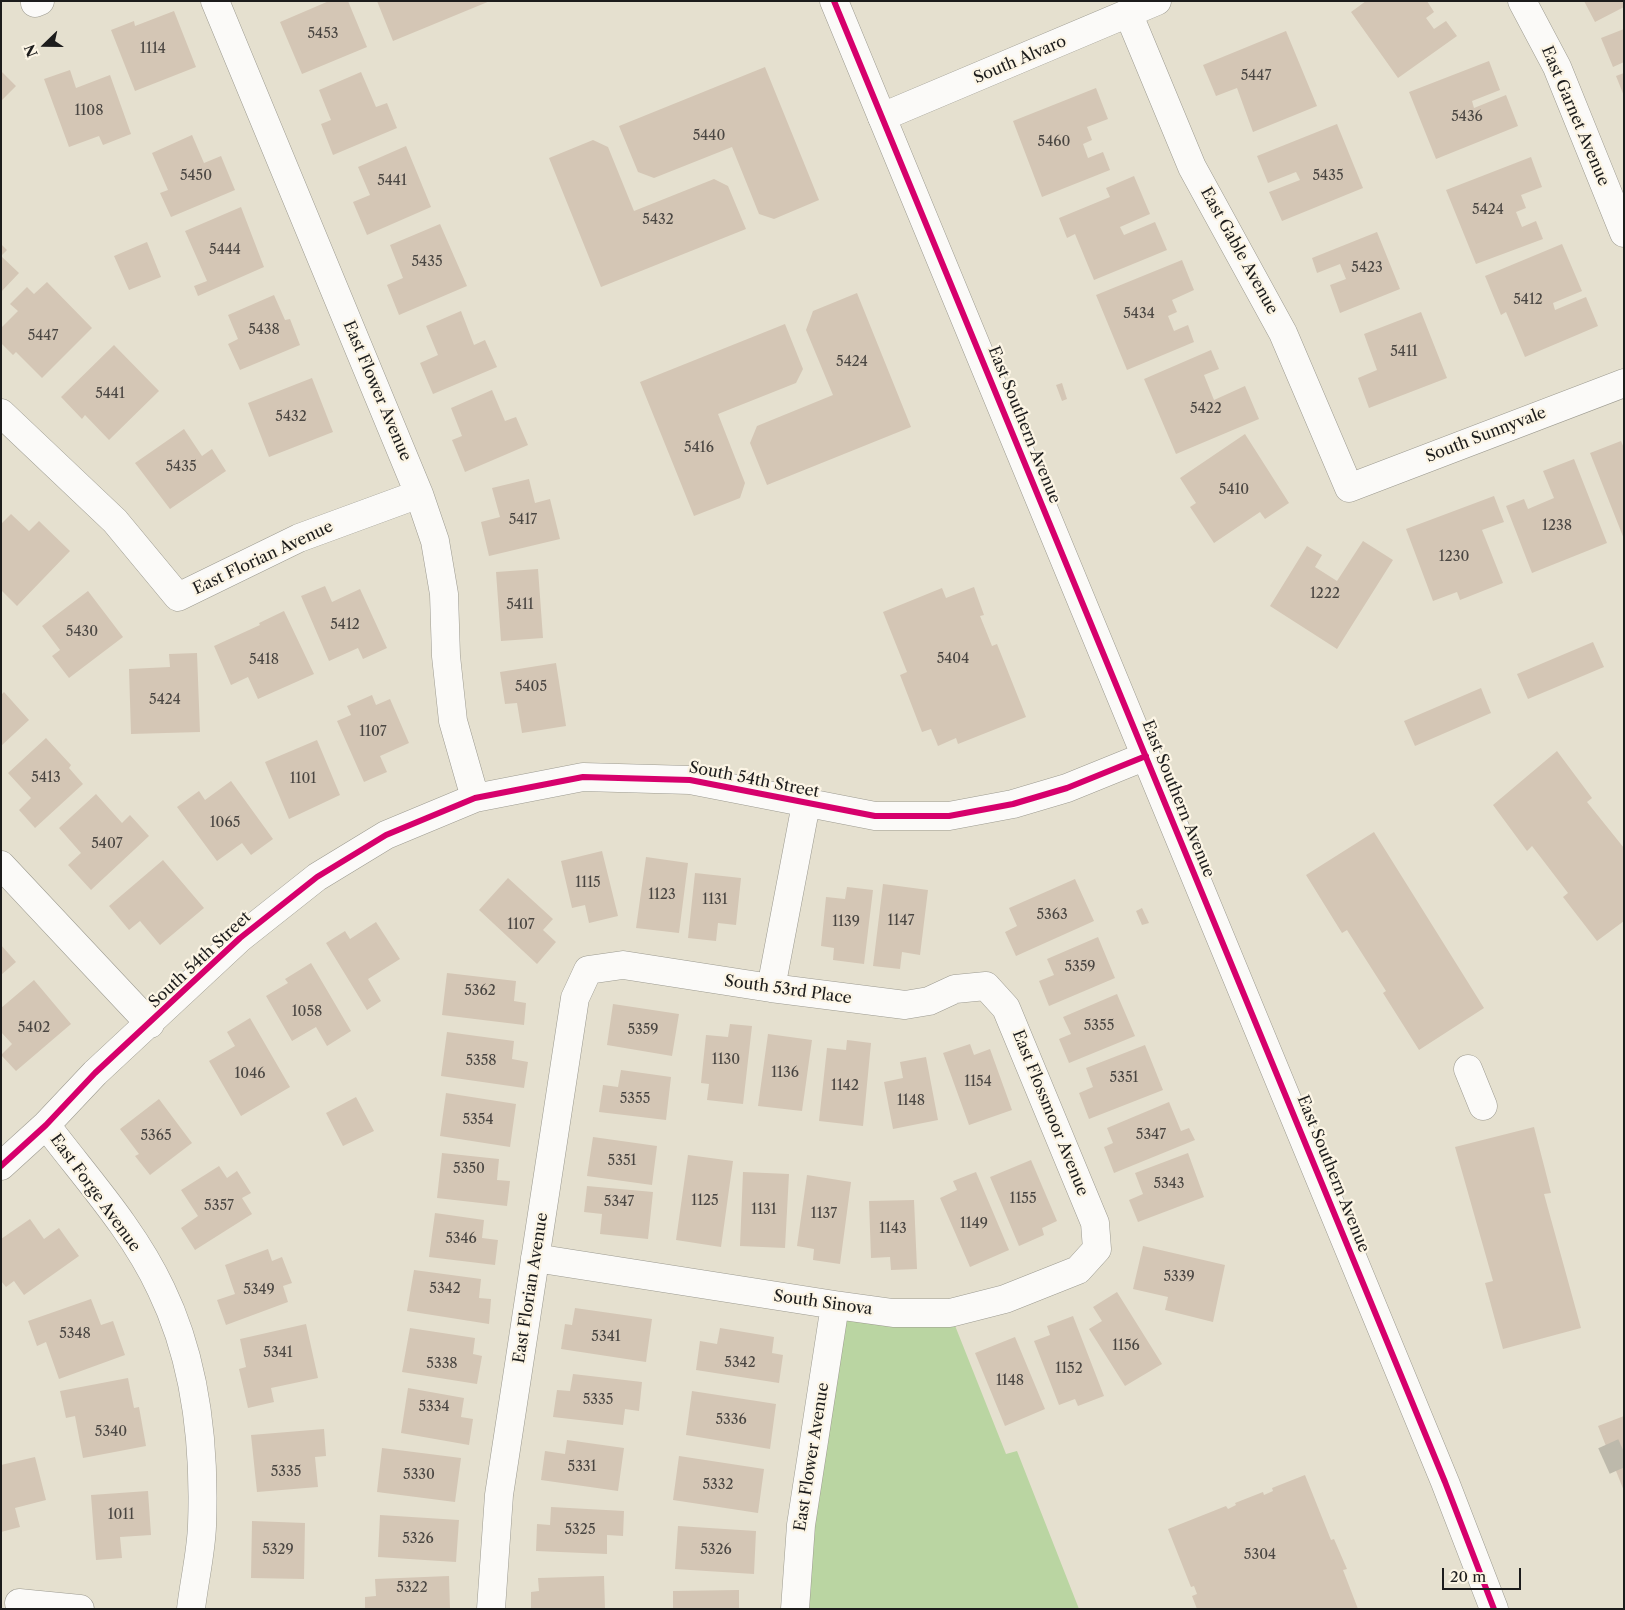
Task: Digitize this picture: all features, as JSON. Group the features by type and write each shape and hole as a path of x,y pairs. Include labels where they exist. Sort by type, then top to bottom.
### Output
{"street":[{"name":"East Flower Avenue","path":"215,1 419,494 435,541 444,594 446,656 453,721 476,798"},
{"name":"East Southern Avenue","path":"834,1 1441,1473 1494,1609"},
{"name":"South Alvaro","path":"882,118 1129,15 1157,1"},
{"name":"East Garnet Avenue","path":"1522,1 1556,67 1624,233"},
{"name":"East Gable Avenue","path":"1129,15 1192,167 1283,333 1349,488"},
{"name":"South Sunnyvale","path":"1349,488 1624,383"},
{"name":"East Florian Avenue","path":"1,413 115,520 178,597 299,538 419,494"},
{"name":"South 54th Street","path":"1,1166 46,1125 95,1073 150,1024 240,938 318,877 386,835 476,798 583,777 645,778 690,780 875,816 949,816 1013,804 1067,788 1146,756"},
{"path":"771,988 806,804"},
{"path":"1,865 150,1024"},
{"name":"South 53rd Place","path":"588,970 623,965 771,988 905,1005 929,1001 954,989 986,986"},
{"name":"East Florian Avenue","path":"491,1609 499,1495 575,998 588,970"},
{"name":"East Flossmoor Avenue","path":"986,986 1006,1008 1095,1223 1098,1248"},
{"path":"1468,1069 1483,1106"},
{"name":"East Forge Avenue","path":"46,1125 122,1224 162,1289 189,1364 202,1444 202,1528 190,1609"},
{"name":"South Sinova","path":"535,1258 836,1306 893,1313 950,1313 1005,1299 1078,1270 1098,1248"},
{"name":"East Flower Avenue","path":"795,1609 801,1525 836,1306"},
{"path":"19,1603 80,1609"}],"green space":[{"path":"835,1305 950,1313 1006,1454 1017,1451 1079,1609 795,1609"}],"building":[{"path":"329,1 348,1 367,47 302,74 280,22"},
{"path":"377,1 490,1 393,41"},
{"path":"1366,1 1427,1 1434,12 1426,18 1434,29 1446,21 1457,36 1398,78 1351,12"},
{"path":"1584,1 1624,1 1624,7 1595,22"},
{"path":"174,11 196,67 135,91 111,30 134,21 135,26"},
{"path":"1624,29 1624,62 1613,67 1601,38"},
{"path":"1286,31 1317,106 1253,132 1237,88 1216,96 1203,65"},
{"path":"1489,61 1500,90 1472,101 1474,108 1506,95 1518,126 1436,159 1409,92"},
{"path":"765,67 819,200 774,219 759,214 732,147 654,178 638,172 619,126"},
{"path":"70,70 76,88 110,75 131,134 103,145 99,136 69,147 44,79"},
{"path":"1,71 16,86 1,101"},
{"path":"361,72 376,107 387,103 397,128 333,155 321,124 331,120 319,90"},
{"path":"1624,73 1624,96 1616,76"},
{"path":"1096,88 1108,119 1087,127 1092,140 1083,144 1088,158 1103,152 1110,170 1042,197 1013,121"},
{"path":"1337,124 1363,188 1282,221 1269,192 1300,180 1296,172 1268,183 1257,156"},
{"path":"192,135 204,163 221,156 235,190 171,217 160,193 168,190 152,153"},
{"path":"593,140 608,147 634,211 714,179 728,186 746,229 601,287 549,158"},
{"path":"406,146 431,207 367,235 353,202 370,195 358,167"},
{"path":"1531,157 1542,187 1521,195 1526,208 1516,212 1522,227 1536,221 1543,239 1476,264 1446,190"},
{"path":"1134,176 1150,214 1120,227 1124,235 1155,222 1167,250 1094,280 1075,234 1067,238 1059,218 1110,197 1106,188"},
{"path":"241,207 264,267 198,296 194,286 207,281 185,231"},
{"path":"440,224 467,286 399,315 387,285 403,278 390,245"},
{"path":"1377,232 1400,289 1340,313 1330,285 1346,279 1340,264 1317,273 1312,258"},
{"path":"147,242 161,277 129,290 114,256"},
{"path":"1,244 7,250 1,256"},
{"path":"1562,244 1582,291 1553,303 1555,310 1586,297 1598,326 1525,357 1506,312 1501,315 1485,276"},
{"path":"1,256 19,273 1,292"},
{"path":"1182,260 1194,290 1172,300 1177,312 1168,316 1174,331 1188,325 1194,342 1127,370 1096,295"},
{"path":"47,282 92,328 42,378 16,352 13,355 1,343 1,328 18,311 10,304 27,287 34,294"},
{"path":"857,293 911,427 767,485 750,443 757,426 833,395 806,330 813,311"},
{"path":"274,295 285,320 290,319 300,345 240,370 228,344 238,339 228,315"},
{"path":"461,311 474,345 485,340 497,367 433,394 420,363 438,355 426,326"},
{"path":"1421,312 1447,378 1369,408 1358,378 1377,370 1364,334"},
{"path":"785,324 803,369 796,383 718,414 745,483 740,498 694,516 640,382"},
{"path":"114,345 159,391 109,440 85,415 82,419 61,397"},
{"path":"1211,350 1219,369 1204,375 1214,400 1245,386 1259,419 1176,454 1144,379"},
{"path":"312,378 333,432 269,457 248,403"},
{"path":"1062,383 1067,399 1062,401 1056,385"},
{"path":"492,390 505,421 516,417 528,445 465,472 452,440 462,436 451,408"},
{"path":"184,429 202,456 212,449 226,471 170,509 135,463"},
{"path":"1245,434 1289,503 1265,519 1260,512 1214,543 1190,507 1196,503 1180,478"},
{"path":"1621,441 1624,448 1624,539 1590,453"},
{"path":"1574,459 1607,543 1532,573 1506,506 1524,499 1528,509 1554,498 1543,471"},
{"path":"529,479 535,503 550,499 560,539 489,556 481,522 500,517 492,488"},
{"path":"1494,496 1504,522 1482,530 1503,583 1460,600 1457,592 1433,601 1406,529"},
{"path":"11,514 29,531 39,521 70,551 17,606 1,590 1,524"},
{"path":"1363,541 1393,560 1337,649 1270,606 1307,546 1322,555 1315,567 1337,581"},
{"path":"538,569 543,638 501,641 496,572"},
{"path":"325,586 332,602 360,589 387,648 363,659 358,648 329,661 301,596"},
{"path":"974,587 984,615 980,616 992,646 997,644 1026,717 958,744 956,738 938,746 931,729 922,732 900,675 907,672 883,612 942,588 946,598"},
{"path":"88,591 123,637 69,678 52,656 60,650 42,626"},
{"path":"284,611 314,674 258,699 248,677 231,685 214,646 260,625 259,623"},
{"path":"1593,642 1604,667 1528,699 1517,674"},
{"path":"197,653 200,732 131,734 129,669 170,667 169,654"},
{"path":"556,663 566,726 522,733 517,703 505,704 500,672"},
{"path":"1481,688 1491,713 1415,746 1404,721"},
{"path":"4,692 29,720 1,746 1,695"},
{"path":"372,695 376,705 390,699 409,743 380,756 387,772 364,782 337,721 351,715 347,706"},
{"path":"46,738 71,765 69,768 83,784 35,828 19,810 31,798 8,773"},
{"path":"317,740 340,795 289,819 265,762"},
{"path":"1557,751 1592,798 1587,802 1624,848 1624,921 1597,941 1563,897 1568,893 1532,846 1527,851 1493,805"},
{"path":"231,781 273,839 251,855 242,843 217,861 177,807 199,791 205,800"},
{"path":"96,794 122,823 130,815 149,836 91,890 68,865 81,853 59,828"},
{"path":"1374,832 1484,1008 1419,1050 1383,993 1386,991 1347,930 1342,933 1306,875"},
{"path":"602,851 618,916 589,923 585,905 572,908 561,861"},
{"path":"646,857 688,863 679,933 636,928"},
{"path":"163,860 204,908 160,945 140,921 129,930 109,906"},
{"path":"695,873 741,878 736,925 718,923 716,941 688,938"},
{"path":"508,878 553,919 543,930 556,942 537,964 479,910"},
{"path":"1075,879 1094,921 1016,956 1005,932 1017,926 1009,908"},
{"path":"883,884 928,890 920,955 902,952 900,969 873,966"},
{"path":"847,887 873,890 864,964 833,960 834,948 821,946 826,897 845,899"},
{"path":"1142,908 1149,923 1142,925 1136,911"},
{"path":"376,922 400,959 368,979 381,1001 367,1010 326,943 345,931 350,939"},
{"path":"1098,937 1115,978 1049,1006 1039,981 1054,975 1047,959"},
{"path":"1,945 16,962 1,975"},
{"path":"311,963 351,1031 327,1046 316,1027 292,1041 266,996 288,983 285,979"},
{"path":"447,973 516,981 514,1001 526,1003 524,1025 442,1015"},
{"path":"34,980 71,1024 16,1071 1,1055 12,1044 1,1032 1,1008"},
{"path":"1117,994 1135,1036 1069,1063 1059,1039 1071,1034 1063,1017"},
{"path":"613,1004 679,1014 672,1056 607,1045"},
{"path":"250,1018 290,1087 241,1116 209,1061 235,1046 227,1032"},
{"path":"730,1024 752,1026 743,1104 707,1100 709,1084 701,1083 706,1035 728,1037"},
{"path":"447,1032 514,1041 512,1059 528,1062 524,1088 441,1076"},
{"path":"768,1034 812,1040 802,1111 758,1106"},
{"path":"847,1040 871,1043 863,1126 819,1121 827,1048 846,1050"},
{"path":"970,1044 974,1055 990,1049 1012,1110 969,1125 943,1053"},
{"path":"1145,1045 1163,1090 1089,1119 1079,1093 1093,1087 1086,1068"},
{"path":"926,1057 938,1120 893,1129 884,1082 903,1078 900,1062"},
{"path":"621,1070 671,1077 666,1120 599,1112 603,1085 618,1087"},
{"path":"446,1093 516,1104 510,1147 440,1136"},
{"path":"356,1097 374,1131 343,1146 326,1113"},
{"path":"159,1099 192,1143 150,1175 135,1156 139,1154 120,1129"},
{"path":"1169,1102 1181,1131 1189,1128 1195,1140 1114,1173 1104,1147 1113,1143 1107,1128"},
{"path":"1534,1127 1551,1193 1544,1194 1581,1328 1503,1349 1485,1283 1493,1281 1455,1147"},
{"path":"593,1137 657,1146 652,1185 587,1176"},
{"path":"442,1153 499,1159 497,1180 510,1181 507,1206 437,1198"},
{"path":"1188,1153 1204,1197 1138,1222 1129,1200 1143,1194 1135,1173"},
{"path":"688,1155 733,1161 721,1247 676,1240"},
{"path":"1031,1160 1057,1221 1042,1228 1044,1235 1019,1246 990,1177"},
{"path":"219,1166 227,1178 237,1171 251,1193 242,1198 252,1214 195,1250 181,1228 198,1216 181,1190"},
{"path":"743,1172 789,1174 785,1248 740,1246"},
{"path":"976,1172 1009,1250 970,1267 940,1198 957,1190 953,1181"},
{"path":"807,1175 851,1182 840,1264 813,1260 814,1249 797,1246"},
{"path":"587,1186 653,1192 648,1239 600,1234 602,1214 584,1212"},
{"path":"914,1200 917,1269 891,1270 890,1257 871,1258 869,1201"},
{"path":"435,1213 484,1220 482,1238 498,1240 495,1265 429,1257"},
{"path":"30,1219 44,1239 59,1228 79,1256 24,1295 14,1281 6,1287 1,1281 1,1239"},
{"path":"1143,1246 1225,1265 1213,1322 1165,1310 1168,1297 1133,1289"},
{"path":"268,1249 272,1261 282,1257 292,1283 283,1286 288,1302 226,1325 217,1300 235,1294 225,1265"},
{"path":"414,1270 481,1279 479,1298 491,1299 489,1324 407,1311"},
{"path":"1117,1292 1162,1364 1125,1386 1089,1329 1102,1321 1093,1307"},
{"path":"91,1299 101,1325 113,1321 125,1355 59,1379 46,1342 37,1346 28,1321"},
{"path":"575,1308 652,1319 646,1362 561,1349 565,1324 572,1325"},
{"path":"1073,1316 1104,1396 1078,1406 1075,1399 1059,1405 1034,1341 1050,1335 1047,1326"},
{"path":"306,1324 318,1378 271,1388 274,1402 248,1408 239,1369 246,1367 240,1339"},
{"path":"410,1328 475,1338 473,1354 482,1356 477,1384 402,1372"},
{"path":"720,1328 774,1337 772,1353 783,1355 779,1383 696,1370 700,1341 717,1344"},
{"path":"1015,1337 1045,1409 1005,1426 975,1353"},
{"path":"573,1374 642,1382 639,1411 625,1409 623,1425 553,1417 557,1390 570,1391"},
{"path":"128,1378 134,1408 139,1407 146,1446 83,1458 75,1416 66,1418 60,1391"},
{"path":"408,1388 464,1398 461,1417 473,1419 469,1445 401,1433"},
{"path":"692,1391 776,1404 770,1449 686,1435"},
{"path":"1624,1416 1624,1491 1598,1426"},
{"path":"324,1429 326,1456 315,1457 318,1487 257,1492 251,1435"},
{"path":"567,1440 624,1448 618,1491 541,1480 545,1451 565,1454"},
{"path":"382,1448 461,1458 455,1502 377,1492"},
{"path":"679,1456 764,1469 758,1513 673,1500"},
{"path":"35,1457 46,1500 15,1508 20,1527 1,1532 1,1465"},
{"path":"1305,1475 1331,1540 1334,1539 1347,1569 1343,1570 1358,1609 1197,1609 1192,1596 1197,1594 1194,1586 1191,1587 1168,1529 1226,1506 1228,1509 1236,1505 1235,1503 1263,1492 1264,1495 1273,1491 1272,1488"},
{"path":"148,1491 151,1535 120,1537 122,1558 96,1560 91,1495"},
{"path":"551,1507 624,1511 623,1536 607,1535 607,1554 536,1551 537,1524 550,1525"},
{"path":"380,1515 459,1520 456,1562 378,1557"},
{"path":"252,1521 305,1523 304,1579 251,1578"},
{"path":"678,1526 756,1531 754,1574 675,1569"},
{"path":"449,1576 450,1609 365,1609 365,1597 376,1596 375,1579"},
{"path":"604,1576 605,1609 531,1609 531,1592 539,1591 538,1578"},
{"path":"739,1590 739,1609 673,1609 673,1591"}],"tunnel":[{"path":"1604,1461 1624,1452"}],"cycle path":[{"path":"834,1 1445,1482 1494,1609"},
{"path":"1,1166 46,1125 95,1073 240,938 317,877 386,835 475,798 583,777 690,780 875,816 949,816 1013,804 1067,788 1146,756"}]}
